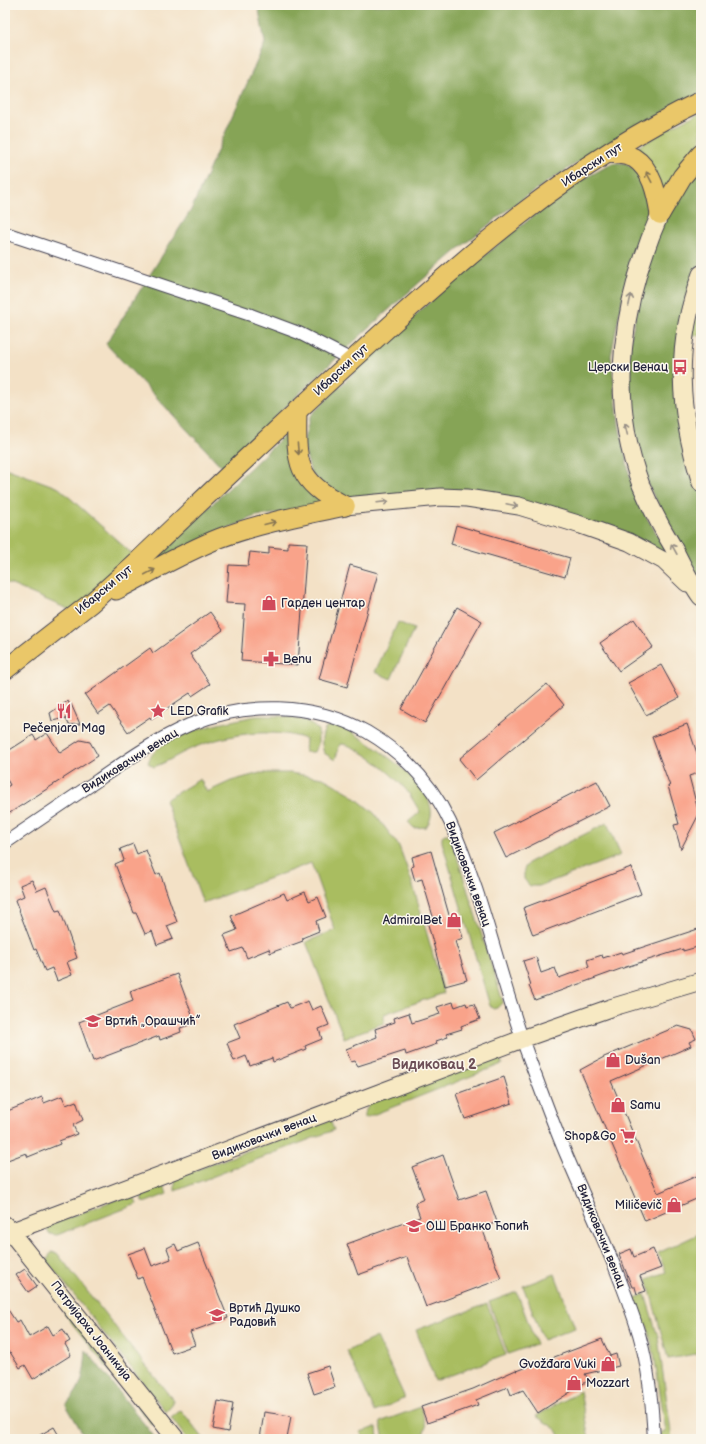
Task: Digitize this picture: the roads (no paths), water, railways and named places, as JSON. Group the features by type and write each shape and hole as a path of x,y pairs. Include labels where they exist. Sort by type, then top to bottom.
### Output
{"main road":[{"name":"Ибарски пут","path":"5,670 91,603 139,560 297,410 427,290 561,185 609,153 668,118 701,101"},
{"path":"609,153 627,155 634,158 641,165 652,181 660,214"},
{"path":"700,596 658,520 641,485 622,408 621,365 629,308 640,264 660,214 682,177 701,154"},
{"path":"701,274 686,324 681,374 685,424 691,452 701,483"},
{"path":"297,410 297,450 305,475 320,492 345,506"},
{"path":"91,603 195,548 220,538 268,523 345,506 440,497 467,498 518,506 581,524 629,542 664,561 700,596"},
{"name":"Видиковачки венац","path":"7,1230 522,1039 610,1008 701,981"},
{"name":"Патријарха Јоаникија","path":"7,1230 176,1439"}],"street":[{"path":"5,232 299,333 352,360"},
{"name":"Видиковачки венац","path":"5,843 136,754 191,724 228,713 255,709 305,711 343,721 382,741 408,762 419,775 449,820 485,918 522,1039 563,1147 609,1252 639,1335 651,1396 654,1439"}],"place":[{"name":"Церски Венац","path":"680,367"},
{"name":"Гарден центар","path":"269,603"},
{"name":"Benu","path":"271,659"},
{"name":"Pečenjara Mag","path":"64,711"},
{"name":"LED Grafik","path":"158,711"},
{"name":"AdmiralBet","path":"454,920"},
{"name":"Вртић „Орашчић”","path":"93,1021"},
{"name":"Dušan","path":"613,1060"},
{"name":"Samu","path":"618,1105"},
{"name":"Shop&Go","path":"628,1136"},
{"name":"Miličevič","path":"674,1205"},
{"name":"ОШ Бранко Ћопић","path":"414,1226"},
{"name":"Вртић Душко Радовић","path":"217,1315"},
{"name":"Gvožđara Vuki","path":"608,1364"},
{"name":"Mozzart","path":"574,1383"}],"district":[{"name":"Видиковац 2","path":"434,1064"}]}
